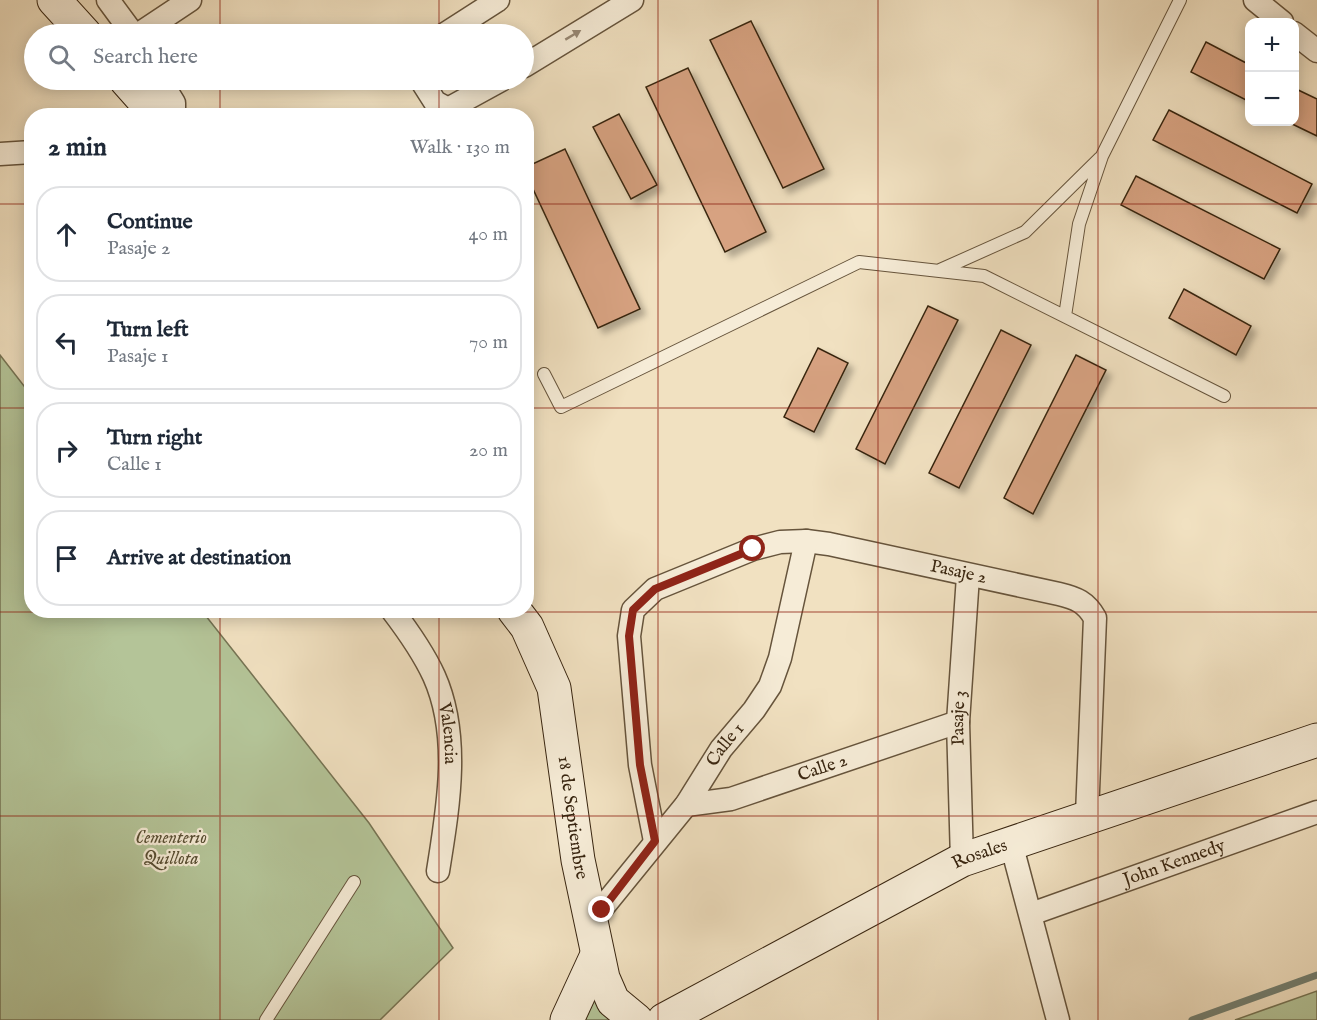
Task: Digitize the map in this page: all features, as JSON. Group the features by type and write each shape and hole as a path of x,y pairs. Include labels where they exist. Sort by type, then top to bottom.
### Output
{"street":[{"path":"54,0 76,24"},
{"path":"108,0 126,24"},
{"path":"153,24 190,0"},
{"path":"461,24 498,0"},
{"path":"534,60 632,0"},
{"path":"1255,0 1277,18"},
{"path":"1299,37 1317,51"},
{"path":"135,90 151,108"},
{"path":"166,90 174,103 174,108"},
{"path":"427,90 435,102 445,108"},
{"path":"452,108 483,90"},
{"path":"1,154 24,153"},
{"name":"Pasaje 2","path":"655,841 640,765 629,636 633,610 655,589 753,549 780,543 806,541 1078,599 1088,607 1095,618 1087,815"},
{"name":"Calle 1","path":"590,923 686,805 721,749 754,710 770,686 780,658 806,541"},
{"name":"Pasaje 3","path":"962,860 958,722 968,576"},
{"name":"Valencia","path":"398,618 417,644 435,678 447,721 450,799 438,870"},
{"name":"18 de Septiembre","path":"520,618 527,627 554,688 590,923 603,978 613,1001 636,1020"},
{"name":"Calle 2","path":"686,805 731,799 958,722"},
{"name":"Rosales","path":"664,1020 962,860 1087,815 1317,740"},
{"name":"John Kennedy","path":"1031,914 1317,812"},
{"path":"1011,843 1058,1020"},
{"path":"567,1020 597,955"}],"lane":[{"path":"1065,316 1079,224 1102,156 1180,0"},
{"path":"939,271 1025,232 1102,156"},
{"path":"544,374 561,407 859,262 984,276 1224,396"},
{"path":"266,1020 354,882"}],"green space":[{"name":"Cementerio Quillota","path":"0,355 24,386 24,618 208,618 369,823 453,948 380,1020 0,1020"},
{"path":"1317,991 1317,1020 1235,1020"},
{"path":"592,998 614,1020 579,1020"}],"building":[{"path":"751,21 824,169 783,188 710,40"},
{"path":"1206,42 1245,62 1245,99 1191,72"},
{"path":"688,68 766,232 725,252 646,87"},
{"path":"1299,90 1317,99 1317,136 1296,126 1299,126"},
{"path":"1169,110 1312,184 1297,213 1153,140"},
{"path":"619,114 657,185 631,199 593,127"},
{"path":"565,149 640,309 598,328 534,191 534,163"},
{"path":"1136,176 1280,249 1264,279 1121,205"},
{"path":"1184,289 1251,326 1236,355 1169,318"},
{"path":"928,306 958,320 885,464 856,449"},
{"path":"1001,330 1031,345 959,488 929,473"},
{"path":"818,348 848,363 814,432 784,417"},
{"path":"1076,355 1106,370 1033,514 1004,498"}],"waterway":[{"path":"1192,1020 1317,975"}],"route":[{"path":"602,910 655,841 640,765 629,636 629,621 633,610 640,600 655,589 753,549"}]}
